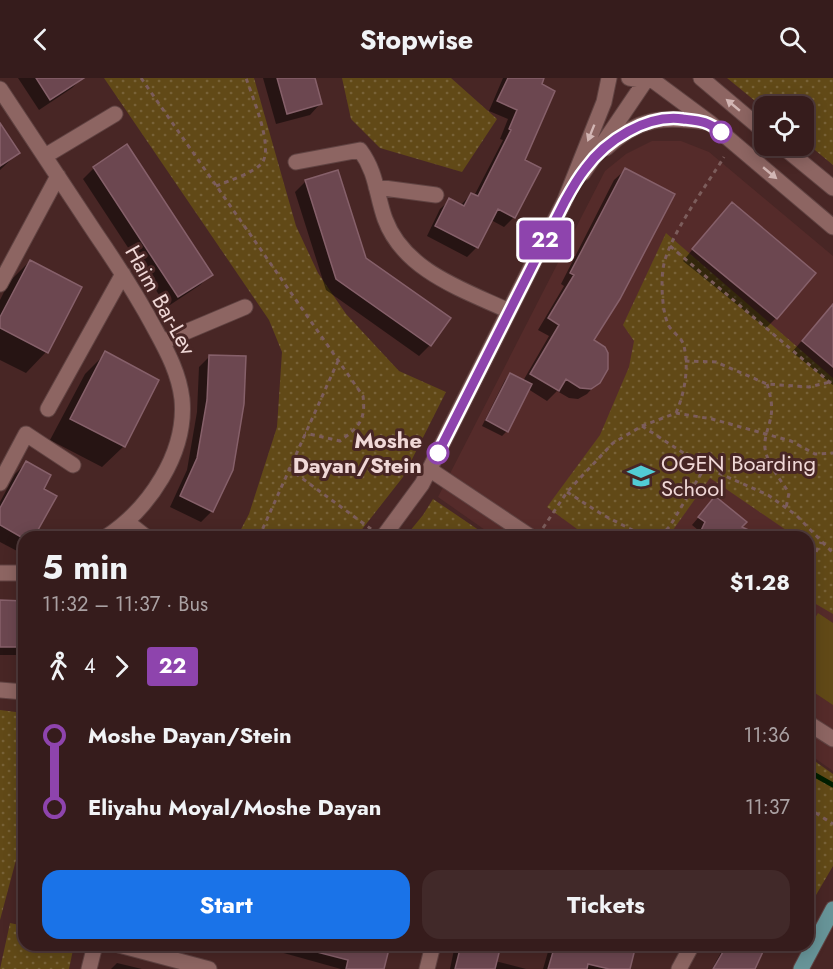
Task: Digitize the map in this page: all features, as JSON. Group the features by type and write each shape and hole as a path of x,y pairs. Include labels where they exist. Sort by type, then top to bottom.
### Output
{"main road":[{"path":"814,945 833,909"},
{"path":"801,969 811,951"}],"street":[{"path":"565,201 604,102 609,78"},
{"path":"629,78 651,79 709,122 833,226"},
{"path":"701,78 754,123"},
{"path":"381,531 422,484 565,201 586,167 651,79"},
{"name":"Haim Bar-Lev","path":"0,89 139,297 171,358 178,380 182,400 181,428 176,447 166,469 142,506 114,531"},
{"path":"45,156 115,114"},
{"path":"586,167 614,140 652,120 674,118 709,122"},
{"path":"296,162 360,150 370,164 386,221 399,244 431,273 509,311"},
{"path":"794,156 833,188"},
{"path":"0,284 58,176"},
{"path":"376,187 436,195"},
{"path":"48,409 123,274"},
{"path":"162,342 245,307"},
{"path":"0,483 26,435 73,465"},
{"path":"429,469 535,531"},
{"path":"127,522 138,531"},
{"path":"0,573 18,573"},
{"path":"0,690 18,692"},
{"path":"814,727 833,739"},
{"path":"89,969 94,951"},
{"path":"142,951 209,969"},
{"path":"427,969 432,951"},
{"path":"679,969 689,951"}],"path":[{"path":"141,78 363,396 365,412 355,430 340,441 305,432"},
{"path":"216,186 246,174 261,164 266,154 262,127 246,78"},
{"path":"676,413 683,396 686,371 683,343 668,325 663,309 663,269 669,245 733,143"},
{"path":"669,245 831,383"},
{"path":"262,531 338,360"},
{"path":"685,361 716,362 767,384 809,387 831,383"},
{"path":"767,384 771,399 771,416 765,434 765,452 789,494 786,508"},
{"path":"538,531 567,492 613,443 642,426 676,413 712,419 791,441 815,453 833,453"},
{"path":"642,426 705,467 768,495 796,515 811,531"},
{"path":"665,531 705,467"},
{"path":"288,468 374,531"},
{"path":"567,492 603,515 634,531"},
{"path":"814,534 833,553"},
{"path":"814,556 821,542"},
{"path":"814,812 833,824"}],"shaded area":[{"path":"104,78 254,78 296,226 318,273 346,314 399,371 446,392 403,477 361,531 240,531 249,514 277,427 282,352 269,320"},
{"path":"342,78 451,78 497,119 462,172 380,148 351,119"},
{"path":"727,78 833,78 833,165 814,149 814,96 754,96 754,100"},
{"name":"OGEN Boarding School","path":"652,141 681,141 709,152 833,256 833,771 814,758 814,531 486,531 438,497 605,171 626,154"},
{"path":"666,233 833,378 833,614 814,603 814,531 787,531 710,478 672,531 580,531 547,507 600,435 629,367 634,341 623,325"},
{"path":"433,499 480,531 410,531"},
{"path":"818,613 833,623 833,705 814,692 814,620"},
{"path":"0,710 18,712 18,852 0,920"},
{"path":"814,761 833,774 833,866 814,898"},
{"path":"10,923 18,925 18,951 73,951 69,969 0,969"}],"building":[{"path":"36,78 84,78 50,100"},
{"path":"277,78 315,78 322,104 287,114"},
{"path":"508,78 544,78 542,84 555,91 525,160 541,168 515,218 498,209 478,248 435,226 449,198 464,206 471,193 478,196 511,130 509,129 517,110 497,101"},
{"path":"0,123 20,153 0,166"},
{"path":"127,144 213,275 178,297 93,167"},
{"path":"625,168 675,194 620,299 594,340 605,347 608,353 608,369 600,383 591,389 580,388 566,379 559,391 530,374 559,325 548,318 574,275 570,273"},
{"path":"338,170 366,258 451,318 431,346 336,279 305,180"},
{"path":"732,202 816,273 777,319 692,249"},
{"path":"30,260 82,287 48,353 0,328 0,317"},
{"path":"833,304 833,367 802,341"},
{"path":"105,351 159,380 125,447 70,419"},
{"path":"209,355 246,356 244,404 233,470 213,512 180,496 197,458 207,400"},
{"path":"510,373 532,384 508,432 486,420"},
{"path":"26,461 51,475 44,489 57,496 37,531 18,531 18,535 0,525 0,508"},
{"path":"715,496 747,522 742,527 751,531 701,531 705,522 698,517"},
{"path":"0,600 18,601 18,647 0,647"},
{"path":"313,951 388,951 384,969 346,969 348,960"},
{"path":"460,951 500,951 495,969 455,969"},
{"path":"553,951 634,951 630,969 609,969 588,964 587,969 548,969"},
{"path":"724,951 763,951 755,969 713,969"}],"waterway":[{"path":"814,774 833,785"}],"bus line":[{"name":"22","path":"438,453 565,201 586,167 614,140 652,120 674,118 709,122 721,132"}],"place":[{"name":"Moshe Dayan/Stein","path":"438,453"},
{"name":"OGEN Boarding School","path":"641,476"}]}
